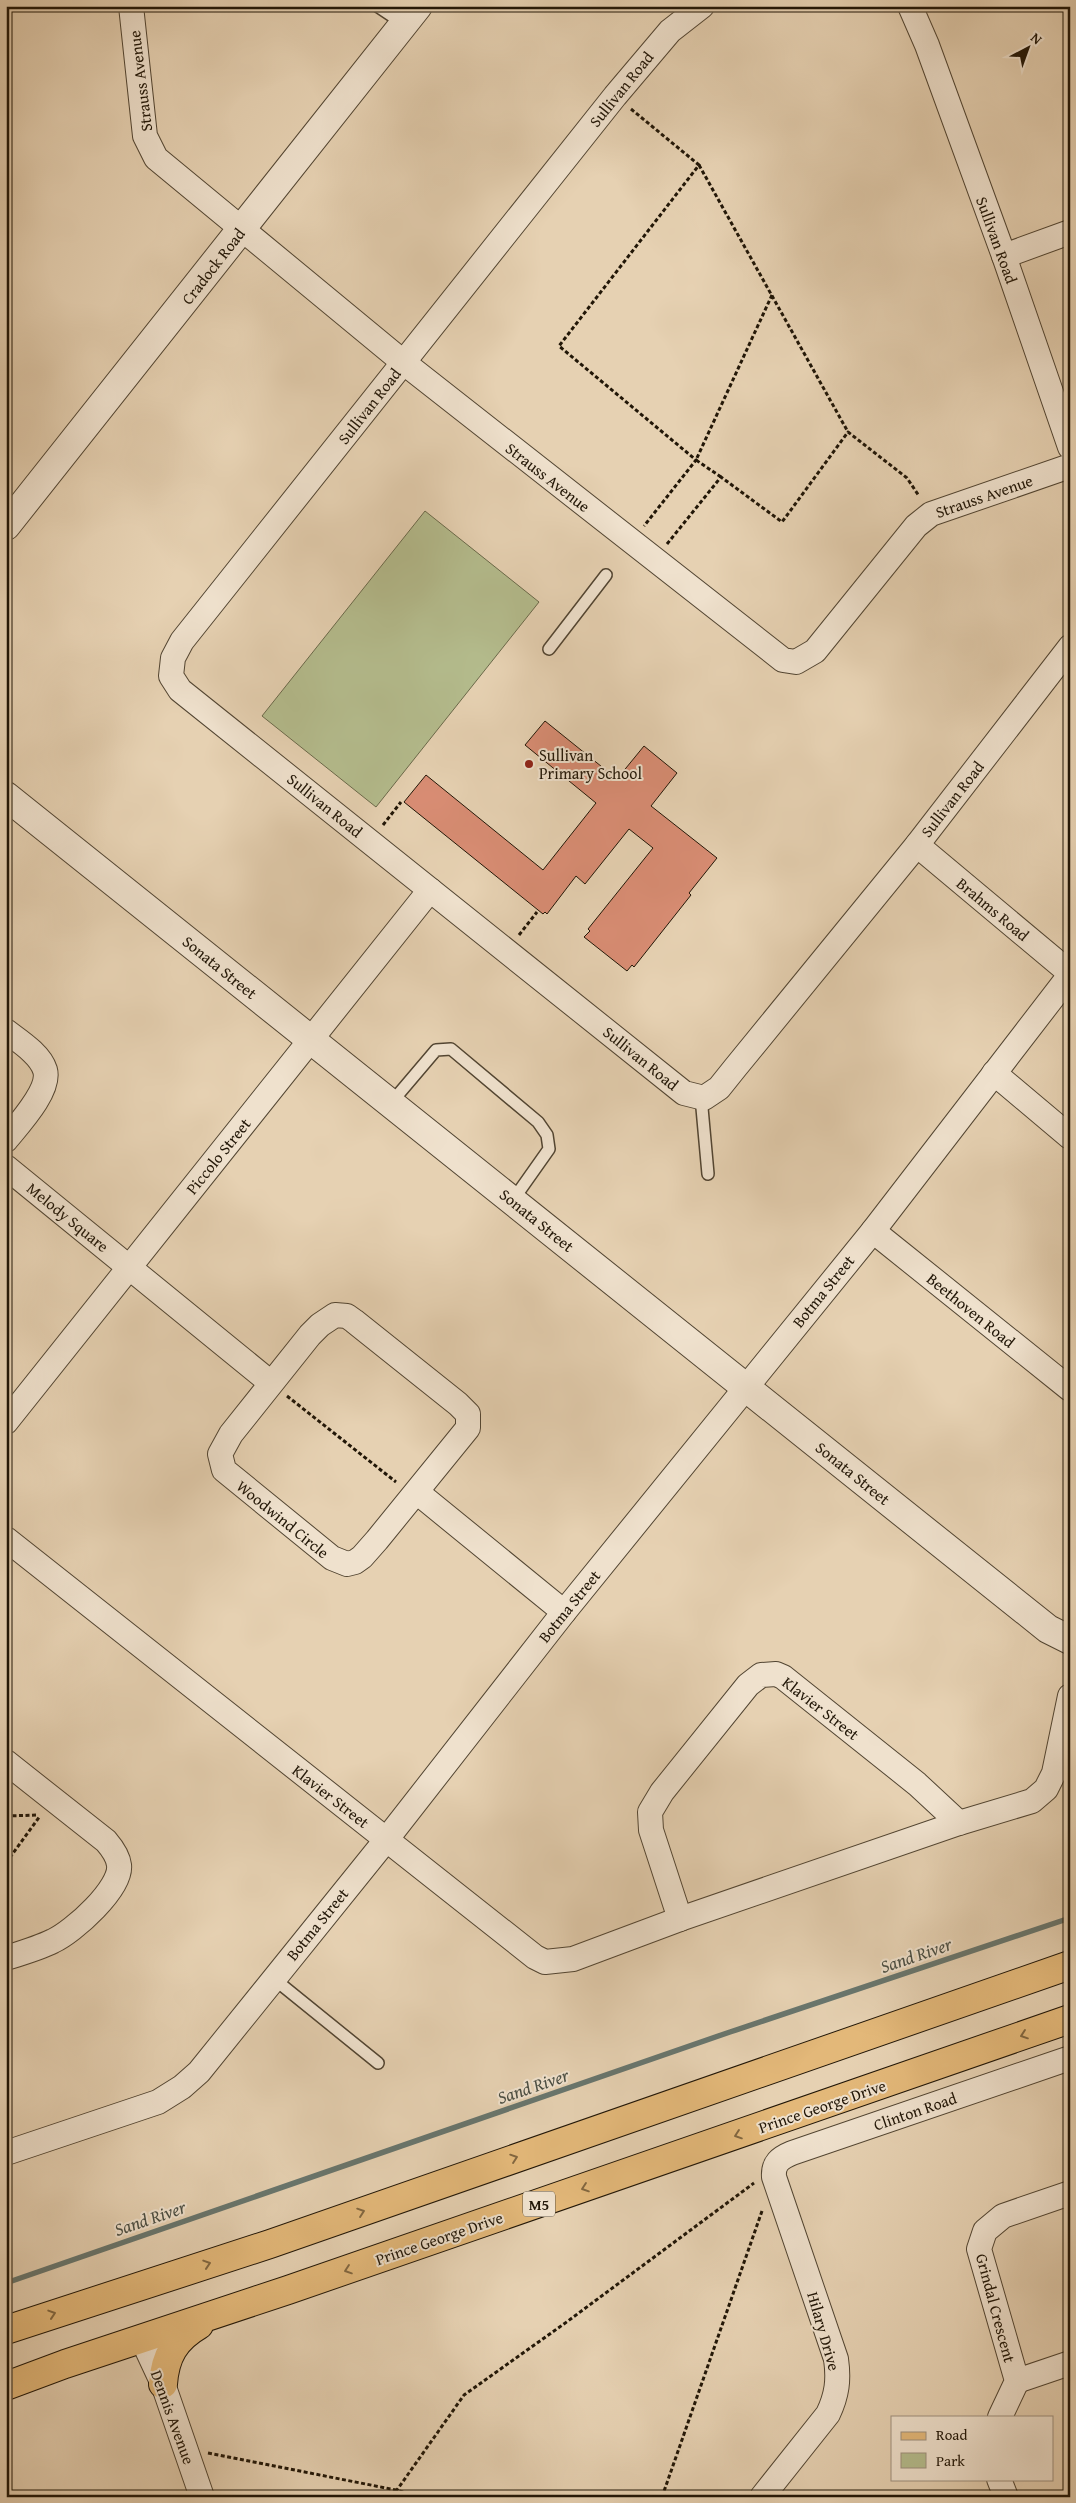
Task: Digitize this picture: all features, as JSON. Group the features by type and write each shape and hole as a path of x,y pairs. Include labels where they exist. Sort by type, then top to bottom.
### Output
{"main road":[{"path":"6,2330 270,2244 1070,1965"},
{"name":"Prince George Drive","path":"6,2386 65,2364 1070,2019"},
{"path":"163,2384 168,2356 180,2338 202,2324 253,2301"}],"street":[{"name":"Strauss Avenue","path":"131,6 145,136 156,158 167,169 403,362 654,560 775,654 789,662 796,662 815,651 916,526 931,514 1070,466"},
{"name":"Sullivan Road","path":"702,6 670,31 615,96 403,362 182,641 173,658 170,669 171,676 180,690 684,1093 701,1097 709,1095 719,1088 917,845 1070,647"},
{"name":"Sullivan Road","path":"910,6 927,45 1004,256 1070,447"},
{"name":"Cradock Road","path":"6,526 411,15"},
{"path":"1004,256 1070,232"},
{"name":"Sonata Street","path":"6,796 1048,1628 1070,1640"},
{"name":"Brahms Road","path":"917,845 1070,974"},
{"name":"Piccolo Street","path":"6,1422 430,890"},
{"name":"Botma Street","path":"6,2153 158,2102 171,2095 200,2072 273,1978 386,1840 564,1612 873,1231 1070,974"},
{"path":"6,1031 40,1061 45,1069 46,1079 37,1098 6,1140"},
{"path":"994,1073 1070,1137"},
{"name":"Melody Square","path":"6,1167 129,1266"},
{"name":"Beethoven Road","path":"873,1231 1070,1389"},
{"path":"129,1266 271,1383"},
{"name":"Woodwind Circle","path":"336,1315 347,1316 436,1384 468,1414 468,1428 418,1493 362,1557 355,1562 347,1564 332,1558 245,1488 224,1470 221,1465 222,1448 271,1383 320,1325 336,1315"},
{"path":"418,1493 564,1612"},
{"name":"Klavier Street","path":"6,1539 535,1958 545,1962 573,1959 959,1823 1025,1804 1046,1789 1054,1772 1070,1696"},
{"name":"Klavier Street","path":"680,1920 651,1830 650,1812 668,1784 748,1685 760,1675 776,1674 798,1688 917,1784 959,1823"},
{"path":"6,1762 106,1842 116,1855 119,1864 119,1871 111,1886 81,1923 52,1942 6,1958"},
{"name":"Clinton Road","path":"774,2177 773,2170 778,2162 792,2153 1070,2058"},
{"name":"Hilary Drive","path":"762,2497 828,2414 834,2400 838,2374 836,2359 774,2177"},
{"name":"Grindal Crescent","path":"1000,2416 1017,2381 979,2249 984,2231 1002,2216 1070,2193"},
{"name":"Dennis Avenue","path":"142,2339 163,2384 202,2497"},
{"path":"1017,2381 1070,2363"},
{"path":"999,2480 1006,2497"}],"lane":[{"path":"377,6 411,15"},
{"path":"549,649 606,575"},
{"path":"391,1104 436,1050 451,1049 538,1122 547,1135 549,1149 512,1200"},
{"path":"701,1097 708,1174"},
{"path":"273,1978 378,2063"}],"path":[{"path":"615,96 699,165 848,432 907,478 931,514"},
{"path":"699,165 559,346 696,460 782,522 848,432"},
{"path":"631,542 696,460 772,296"},
{"path":"654,560 721,477"},
{"path":"383,824 401,802"},
{"path":"520,934 538,912"},
{"path":"271,1383 407,1491 418,1493"},
{"path":"6,1863 40,1815"},
{"path":"392,2497 464,2395 568,2322 751,2184 774,2177"},
{"path":"662,2497 774,2177"},
{"path":"185,2448 396,2490 421,2497"}],"green space":[{"path":"425,511 539,602 376,807 262,716"}],"building":[{"path":"545,721 617,779 644,746 677,773 651,806 717,858 689,893 691,895 634,967 632,965 627,971 584,937 590,931 588,929 653,848 629,829 585,884 576,876 547,914 545,912 543,914 404,802 426,775 543,870 596,803 525,745"}],"waterway":[{"name":"Sand River","path":"6,2283 730,2032 1070,1918"}],"place":[{"name":"Sullivan Primary School","path":"529,764"}]}
